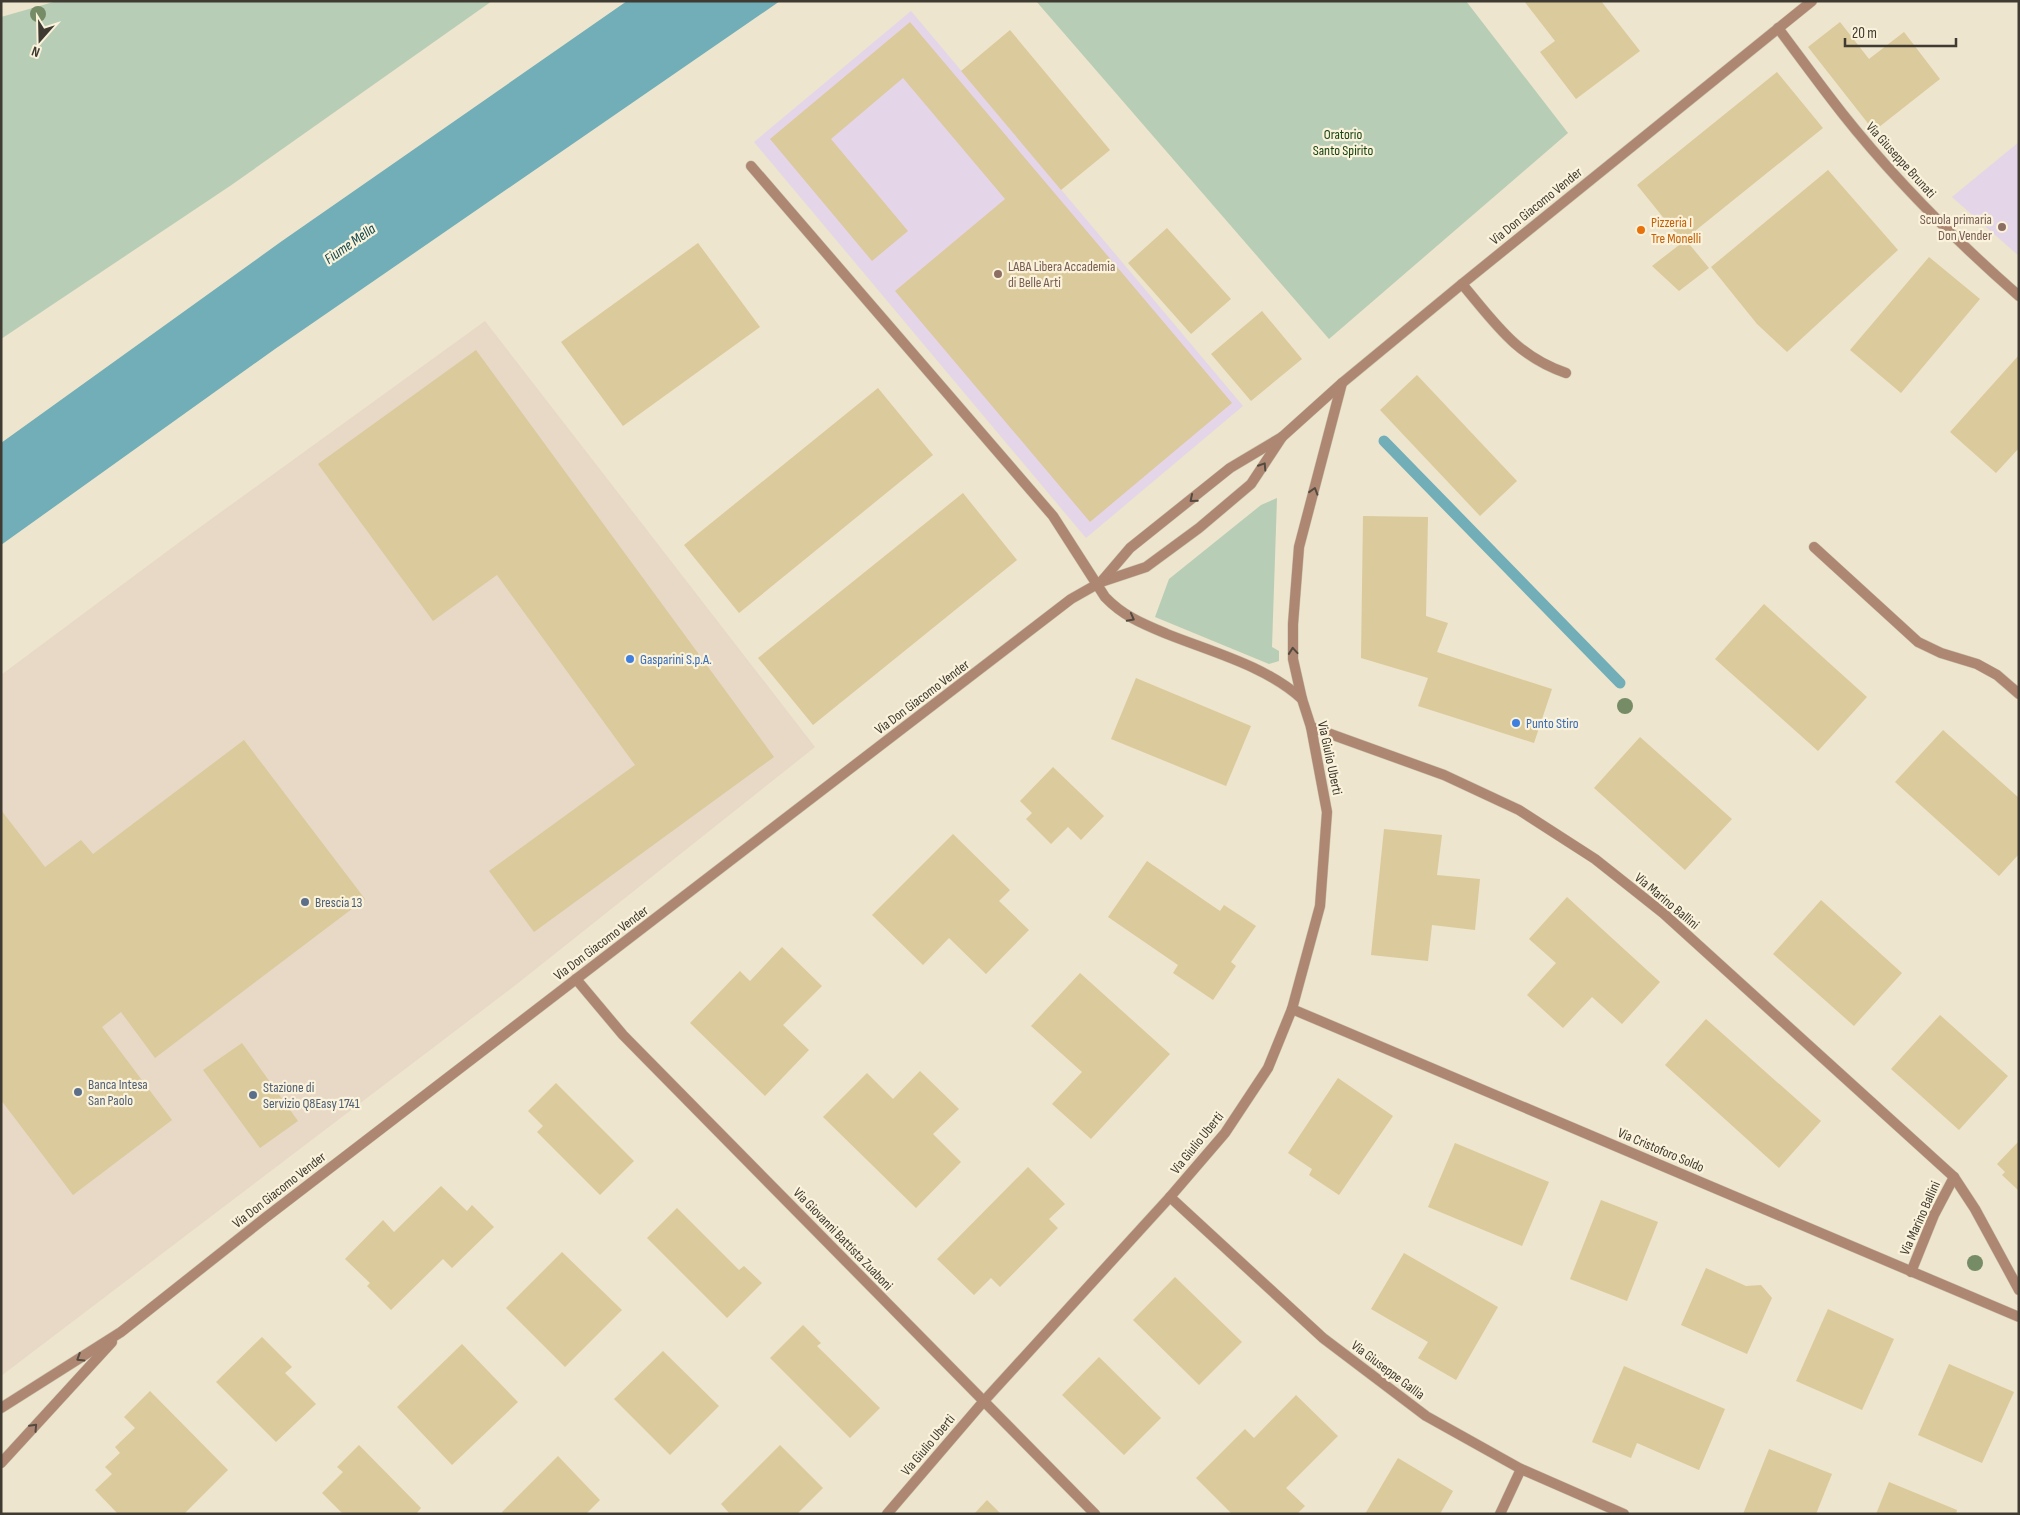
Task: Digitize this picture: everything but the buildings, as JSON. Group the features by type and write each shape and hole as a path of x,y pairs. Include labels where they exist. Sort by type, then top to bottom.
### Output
{"street":[{"name":"Via Don Giacomo Vender","path":"1099,584 1130,548 1230,468 1282,438 1342,383 1462,284 1812,1"},
{"name":"Via Giuseppe Brunati","path":"1778,28 1842,114 1912,194 1979,261 2019,296"},
{"path":"751,166 1053,516 1115,608 1126,617 1274,677 1302,699"},
{"path":"1462,284 1519,349 1543,365 1566,372"},
{"name":"Via Giulio Uberti","path":"887,1514 983,1402 1170,1197 1225,1133 1268,1068 1292,1009 1320,906 1327,812 1311,728 1302,699 1292,643 1299,547 1342,383"},
{"name":"Via Don Giacomo Vender","path":"1,1408 121,1332 265,1218 1072,600 1099,584 1146,567 1199,528 1251,484 1282,438"},
{"path":"1814,548 1918,642 1940,654 1977,664 1997,675 2019,694"},
{"name":"Via Marino Ballini","path":"1311,728 1444,775 1519,810 1595,859 1663,913 1954,1177 1975,1209 2019,1290"},
{"name":"Via Giovanni Battista Zuaboni","path":"576,979 623,1035 1095,1514"},
{"name":"Via Cristoforo Soldo","path":"1292,1009 2019,1317"},
{"name":"Via Marino Ballini","path":"1911,1272 1934,1215 1954,1177"},
{"name":"Via Giuseppe Gallia","path":"1170,1197 1323,1338 1426,1416 1522,1470 1624,1514"},
{"name":"Via Don Giacomo Vender","path":"1,1462 121,1332"},
{"path":"1500,1514 1522,1470"}],"shaded area":[{"name":"LABA Libera Accademia di Belle Arti","path":"911,11 1243,406 1086,538 754,142"},
{"name":"Scuola primaria Don Vender","path":"2019,142 2019,256 1952,197"},
{"path":"485,321 815,747 513,987 1,1376 1,675 181,541"}],"green space":[{"path":"57,1 492,1 230,186 1,339 1,17"},
{"name":"Oratorio Santo Spirito","path":"1036,1 1466,1 1568,133 1329,339"},
{"path":"1277,498 1272,647 1279,651 1279,661 1269,664 1155,617 1169,579 1261,505"}],"water":[{"name":"Fiume Mella","path":"627,1 780,1 275,349 1,545 1,443 282,241"}],"waterway":[{"path":"1384,441 1620,683"}],"place":[{"name":"Scuola primaria Don Vender","path":"2002,227"},
{"name":"Pizzeria I Tre Monelli","path":"1641,230"},
{"name":"LABA Libera Accademia di Belle Arti","path":"998,274"},
{"name":"Gasparini S.p.A.","path":"630,659"},
{"name":"Punto Stiro","path":"1516,723"},
{"name":"Brescia 13","path":"305,902"},
{"name":"Banca Intesa San Paolo","path":"78,1092"},
{"name":"Stazione di Servizio Q8Easy 1741","path":"253,1095"}]}
